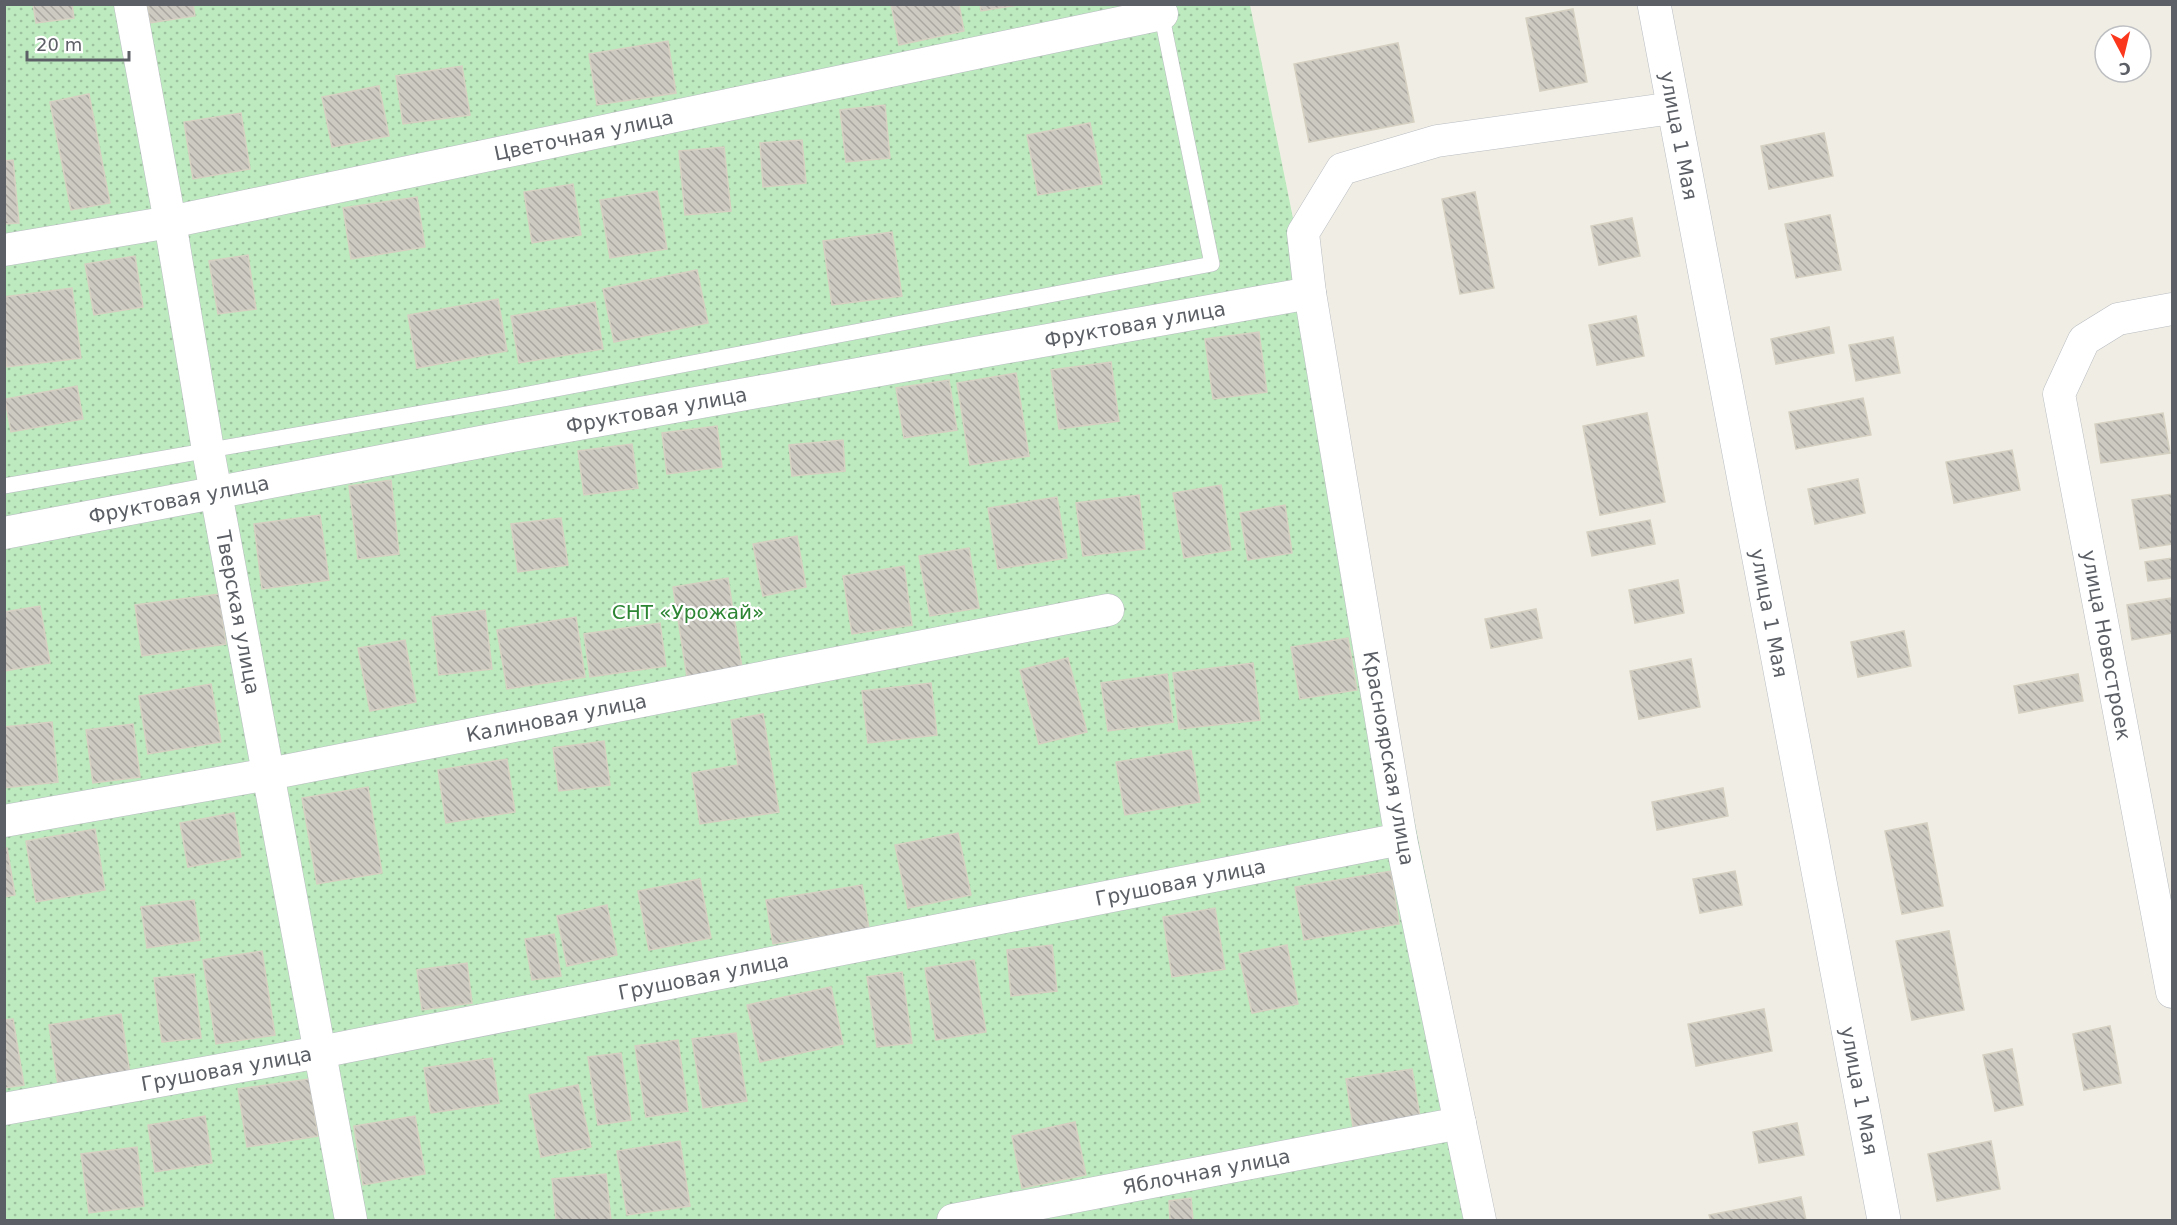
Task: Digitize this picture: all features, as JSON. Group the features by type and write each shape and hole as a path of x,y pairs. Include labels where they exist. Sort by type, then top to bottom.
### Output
{"street":[{"name":"Тверская улица","path":"130,4 170,222 208,450 351,1221"},
{"name":"улица 1 Мая","path":"1654,4 1884,1221"},
{"name":"Цветочная улица","path":"4,250 170,222 1161,9"},
{"name":"Красноярская улица","path":"1480,1221 1401,839 1310,293 1303,233 1342,169 1437,141 1673,108"},
{"name":"Фруктовая улица","path":"4,533 512,436 1310,293"},
{"name":"улица Новостроек","path":"2172,309 2118,319 2084,340 2058,394 2172,984"},
{"name":"Калиновая улица","path":"4,821 269,774 1108,610"},
{"name":"Грушовая улица","path":"4,1109 320,1052 1401,839"},
{"name":"Яблочная улица","path":"953,1221 1460,1123"}],"lane":[{"path":"4,486 508,398 1212,264 1161,9"}],"green space":[{"name":"СНТ «Урожай»","path":"5,5 1250,5 1495,1220 5,1220"}],"building":[{"path":"33,4 72,4 74,18 36,23"},
{"path":"147,4 193,4 195,16 150,23"},
{"path":"891,4 959,4 964,31 899,45"},
{"path":"980,4 1025,4 981,11"},
{"path":"1573,9 1587,82 1540,91 1526,18"},
{"path":"668,41 676,93 597,105 589,54"},
{"path":"1398,43 1414,122 1309,142 1294,64"},
{"path":"462,66 470,115 403,124 396,76"},
{"path":"379,86 389,136 332,147 322,97"},
{"path":"89,94 110,203 71,210 50,102"},
{"path":"885,105 890,158 846,162 840,110"},
{"path":"241,113 250,169 193,179 184,122"},
{"path":"1090,123 1102,184 1038,195 1027,135"},
{"path":"1824,133 1833,176 1769,189 1761,146"},
{"path":"802,140 806,183 763,187 760,143"},
{"path":"724,147 731,211 685,215 679,151"},
{"path":"13,160 19,223 4,224 4,161"},
{"path":"573,184 581,235 532,243 524,192"},
{"path":"657,191 667,249 610,258 600,200"},
{"path":"1475,192 1494,288 1460,294 1442,199"},
{"path":"417,197 425,247 351,259 343,208"},
{"path":"1830,215 1841,270 1796,278 1785,224"},
{"path":"1632,218 1640,256 1599,265 1591,226"},
{"path":"892,232 902,296 832,305 823,241"},
{"path":"248,255 256,309 218,314 209,261"},
{"path":"135,256 143,307 94,315 85,264"},
{"path":"697,270 708,323 614,342 603,289"},
{"path":"72,288 81,358 7,367 4,344 4,297"},
{"path":"498,299 507,351 417,368 408,315"},
{"path":"595,302 603,349 519,363 511,316"},
{"path":"1636,316 1644,356 1597,365 1589,325"},
{"path":"1829,327 1834,353 1776,364 1771,339"},
{"path":"1259,332 1267,392 1213,399 1205,339"},
{"path":"1893,337 1900,373 1856,381 1849,345"},
{"path":"1111,362 1119,421 1059,429 1051,370"},
{"path":"1016,373 1029,456 970,465 957,383"},
{"path":"949,380 957,430 904,438 896,388"},
{"path":"77,386 83,419 11,432 5,399"},
{"path":"1863,398 1871,435 1796,449 1789,412"},
{"path":"1647,413 1665,502 1600,515 1583,426"},
{"path":"2163,413 2170,453 2101,463 2095,424"},
{"path":"717,426 722,467 667,474 662,433"},
{"path":"843,440 845,471 792,476 789,445"},
{"path":"632,444 638,488 584,495 578,451"},
{"path":"2012,450 2020,490 1954,503 1946,462"},
{"path":"1858,479 1865,513 1815,524 1808,489"},
{"path":"391,480 399,554 358,559 349,486"},
{"path":"1221,485 1231,550 1184,558 1173,493"},
{"path":"2172,494 2172,544 2140,549 2132,500"},
{"path":"1139,495 1145,549 1083,556 1076,503"},
{"path":"1057,497 1067,558 998,569 988,508"},
{"path":"1285,505 1292,553 1248,560 1240,513"},
{"path":"320,515 329,580 262,589 254,524"},
{"path":"561,518 568,565 518,572 511,524"},
{"path":"1650,520 1655,544 1592,556 1587,532"},
{"path":"797,536 806,587 763,596 753,544"},
{"path":"969,548 979,608 930,616 919,556"},
{"path":"2172,558 2172,578 2148,581 2145,562"},
{"path":"904,566 912,625 852,634 843,576"},
{"path":"728,578 742,668 687,677 673,587"},
{"path":"1678,580 1684,613 1635,623 1629,590"},
{"path":"219,594 226,644 142,656 135,605"},
{"path":"2172,598 2172,633 2132,640 2127,605"},
{"path":"40,606 50,663 4,671 4,612"},
{"path":"1536,609 1542,638 1491,648 1485,619"},
{"path":"485,610 492,669 439,675 432,617"},
{"path":"576,617 585,677 507,689 497,630"},
{"path":"660,623 666,666 590,677 584,634"},
{"path":"1904,631 1911,666 1858,677 1851,642"},
{"path":"1348,638 1357,690 1300,699 1291,647"},
{"path":"405,640 416,702 370,711 358,648"},
{"path":"1068,658 1087,732 1039,744 1020,670"},
{"path":"1691,659 1700,707 1639,719 1630,671"},
{"path":"1253,663 1260,720 1179,729 1173,673"},
{"path":"1167,674 1173,722 1108,731 1101,683"},
{"path":"2078,674 2083,701 2019,713 2014,686"},
{"path":"931,683 937,735 868,743 862,691"},
{"path":"211,684 221,742 148,754 139,696"},
{"path":"763,714 779,812 700,824 692,773 738,765 731,720"},
{"path":"52,722 58,782 4,788 4,727"},
{"path":"133,724 140,777 93,783 86,730"},
{"path":"604,741 610,785 559,791 553,748"},
{"path":"1191,750 1200,802 1125,815 1116,762"},
{"path":"507,759 515,812 446,823 438,770"},
{"path":"368,787 382,873 317,884 302,798"},
{"path":"1723,788 1728,816 1657,830 1652,802"},
{"path":"234,813 241,857 188,867 180,823"},
{"path":"1927,823 1943,906 1902,914 1885,831"},
{"path":"95,829 105,890 36,902 26,841"},
{"path":"958,833 971,895 908,908 895,845"},
{"path":"7,848 15,895 4,897 4,849"},
{"path":"1391,871 1399,924 1304,940 1295,887"},
{"path":"1735,871 1742,905 1700,913 1693,879"},
{"path":"700,879 711,938 649,950 638,891"},
{"path":"862,885 869,929 773,944 766,900"},
{"path":"194,900 200,940 147,948 141,907"},
{"path":"607,905 617,955 567,966 557,916"},
{"path":"1215,908 1225,969 1172,977 1163,917"},
{"path":"1949,931 1964,1010 1912,1020 1896,941"},
{"path":"554,934 561,976 532,980 525,939"},
{"path":"1052,945 1057,991 1011,996 1007,950"},
{"path":"1287,945 1298,1004 1252,1013 1239,954"},
{"path":"262,951 275,1035 216,1044 203,960"},
{"path":"974,960 986,1032 936,1040 925,968"},
{"path":"467,963 472,1003 422,1010 417,970"},
{"path":"902,972 912,1043 877,1047 867,977"},
{"path":"194,974 201,1038 162,1042 154,978"},
{"path":"831,987 843,1044 760,1062 747,1005"},
{"path":"1764,1009 1772,1051 1696,1066 1688,1024"},
{"path":"121,1014 130,1074 58,1085 49,1025"},
{"path":"13,1019 24,1085 4,1088 4,1020"},
{"path":"2110,1026 2121,1083 2084,1090 2073,1034"},
{"path":"736,1033 747,1101 703,1108 692,1039"},
{"path":"678,1040 688,1111 646,1117 635,1046"},
{"path":"2012,1049 2023,1105 1995,1111 1983,1055"},
{"path":"621,1053 631,1120 598,1125 588,1057"},
{"path":"492,1058 499,1103 431,1113 424,1068"},
{"path":"1412,1069 1420,1117 1353,1127 1346,1079"},
{"path":"309,1079 318,1136 247,1147 238,1089"},
{"path":"578,1085 591,1147 541,1157 529,1095"},
{"path":"205,1116 212,1163 155,1172 148,1125"},
{"path":"415,1116 425,1174 363,1185 354,1126"},
{"path":"1075,1122 1086,1175 1022,1188 1012,1136"},
{"path":"1797,1123 1804,1155 1759,1163 1753,1132"},
{"path":"680,1141 690,1206 627,1215 617,1151"},
{"path":"1991,1141 2000,1189 1937,1201 1928,1154"},
{"path":"137,1147 144,1206 89,1213 81,1154"},
{"path":"606,1174 611,1220 556,1220 552,1179"},
{"path":"1801,1197 1806,1220 1711,1220 1709,1215"},
{"path":"1191,1198 1193,1220 1170,1220 1169,1201"}]}
